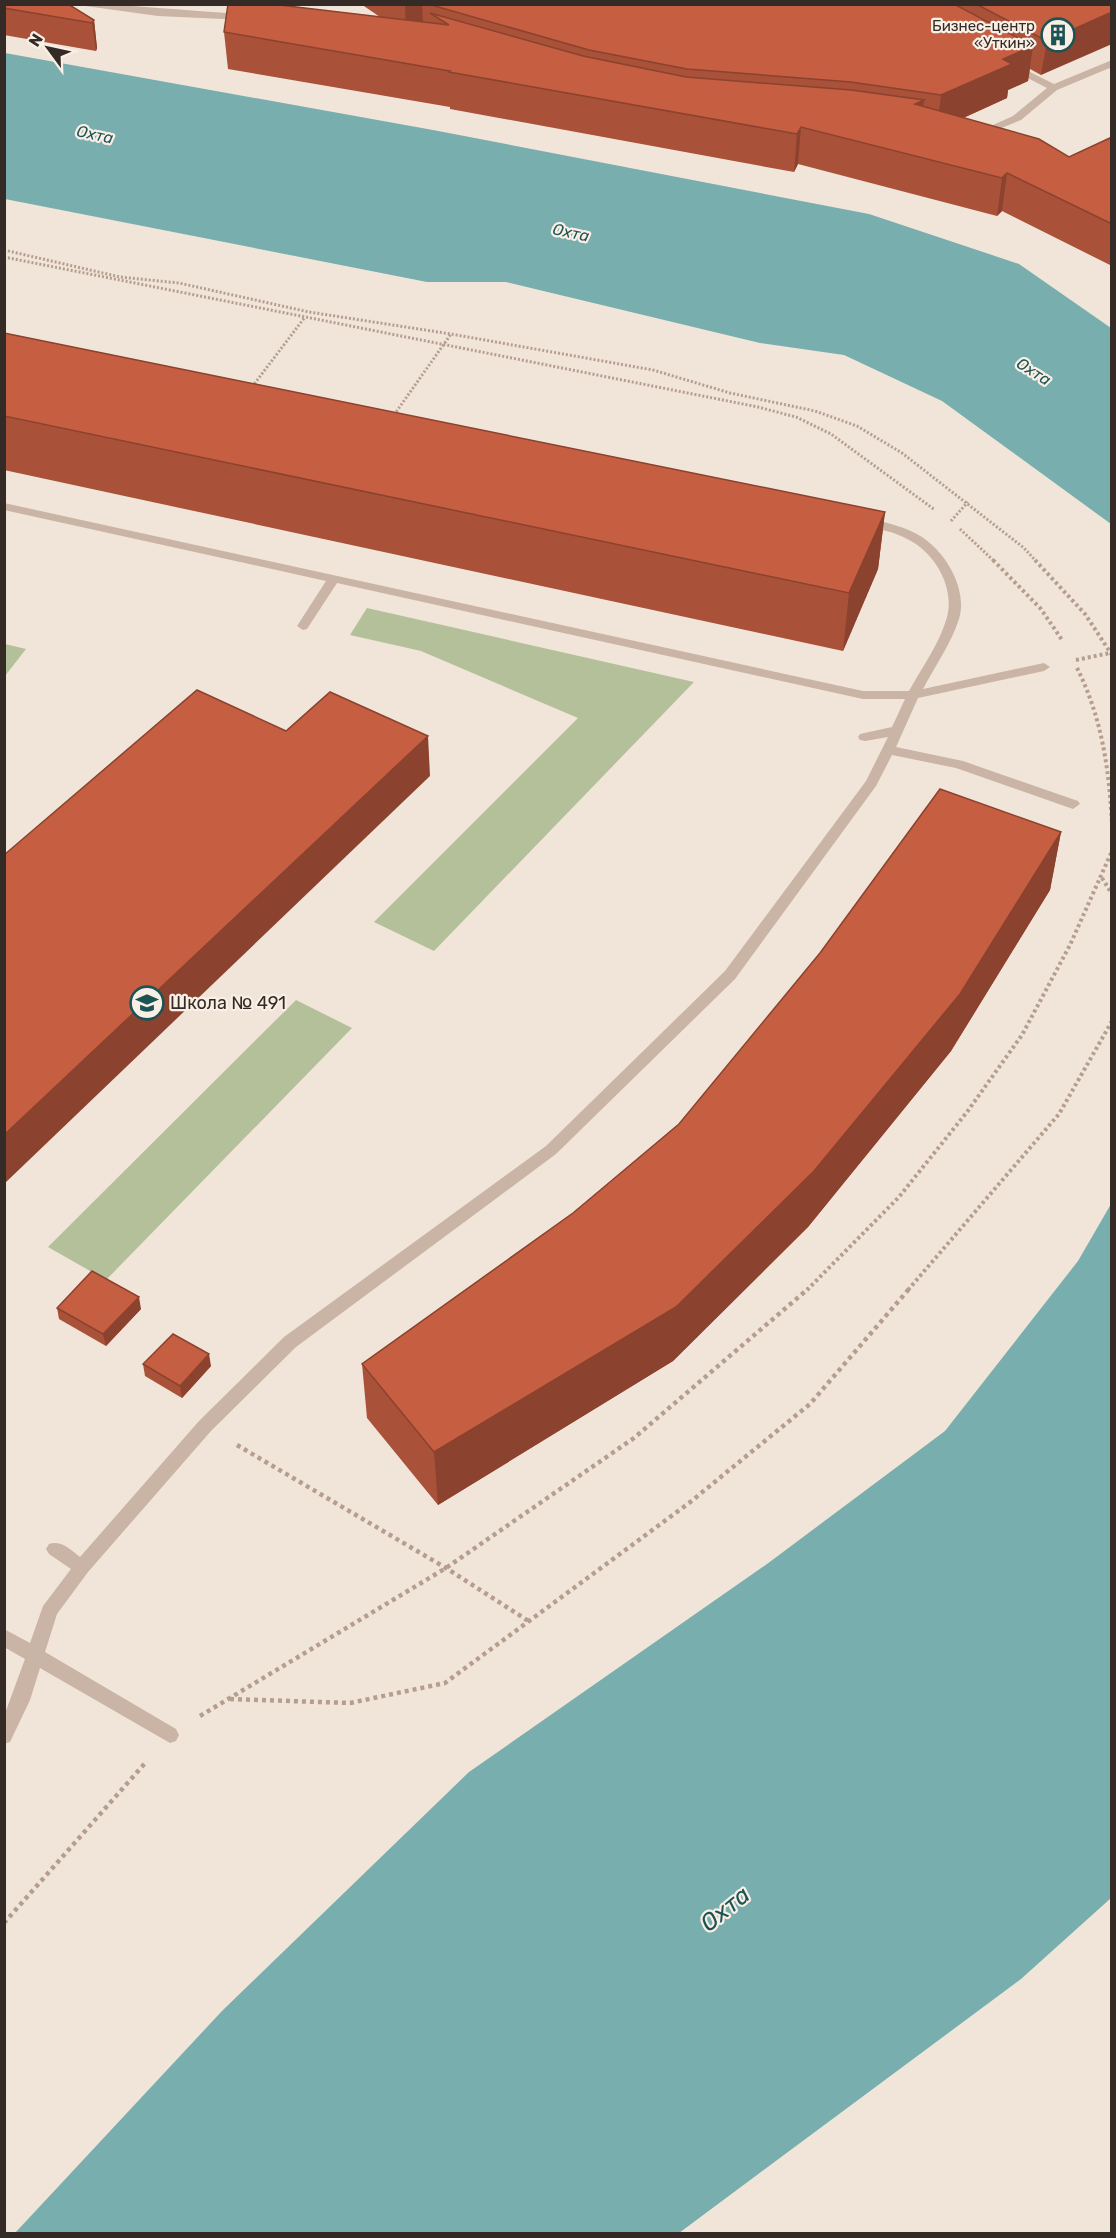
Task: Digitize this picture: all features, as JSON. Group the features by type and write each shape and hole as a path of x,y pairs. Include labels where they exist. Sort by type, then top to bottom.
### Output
{"lane":[{"path":"75,4 158,13 260,18"},
{"path":"158,13 183,4"},
{"path":"1004,62 1054,88"},
{"path":"964,139 1017,118 1054,88 1112,63"},
{"path":"4,506 839,691 886,697 913,696 1044,666"},
{"path":"4,1736 21,1700 49,1611 82,1567 205,1426 290,1342 551,1150 730,975 871,783 890,750 913,696 953,616 954,589 939,561 915,538 884,526 849,518"},
{"path":"303,626 333,579"},
{"path":"865,737 898,730"},
{"path":"890,750 958,764 1073,804"},
{"path":"55,1550 82,1567"},
{"path":"4,1638 170,1734"}],"path":[{"path":"4,250 120,277 179,283 309,312 451,334 653,370 730,393 814,411 857,426 902,453 969,502 1024,548 1085,614 1111,654 1074,661 1084,680 1103,733 1111,788 1112,824"},
{"path":"4,257 758,407 796,417 831,434 942,514"},
{"path":"249,391 309,312"},
{"path":"390,421 451,334"},
{"path":"969,502 951,521 1015,582 1056,629 1065,645"},
{"path":"4,1923 170,1734 446,1568 634,1438 807,1290 898,1197 968,1112 1022,1035 1070,945 1112,851"},
{"path":"1102,877 1112,894"},
{"path":"229,1699 350,1703 445,1683 688,1503 810,1404 1059,1114 1112,1021"},
{"path":"237,1444 446,1568 530,1622"}],"green space":[{"path":"367,608 694,682 434,951 374,922 578,718 421,651 350,635"},
{"path":"4,644 26,649 5,676"},
{"path":"296,1000 352,1028 106,1280 48,1247"}],"water":[{"name":"Охта","path":"5,53 433,130 869,214 1019,264 1111,328 1111,524 942,401 844,355 760,343 506,282 427,282 5,199"},
{"name":"Охта","path":"1111,1204 1111,1898 1021,1979 679,2233 15,2233 222,2011 469,1772 767,1564 945,1431 1078,1261"}],"building":[{"path":"4,4 68,4 94,20 92,23 4,8"},
{"path":"228,4 271,4 449,25 430,13 583,56 686,77 851,90 924,100 915,104 1039,139 1069,157 1112,137 1112,224 1007,173 1002,178 801,127 797,134 224,32"},
{"path":"428,4 954,4 1033,46 1003,59 1012,64 941,95 851,82 687,69 589,50"},
{"path":"976,4 1112,4 1112,12 1047,41"},
{"path":"4,333 885,512 849,593 4,416"},
{"path":"197,690 286,731 330,692 428,736 4,1135 4,855"},
{"path":"940,789 1061,832 960,994 814,1171 676,1307 434,1452 362,1364 573,1213 679,1124 820,953"},
{"path":"92,1271 139,1297 103,1334 57,1308"},
{"path":"173,1334 209,1354 180,1386 143,1364"}],"place":[{"name":"Бизнес-центр «Уткин»","path":"1058,35"},
{"name":"Школа № 491","path":"147,1003"}]}
